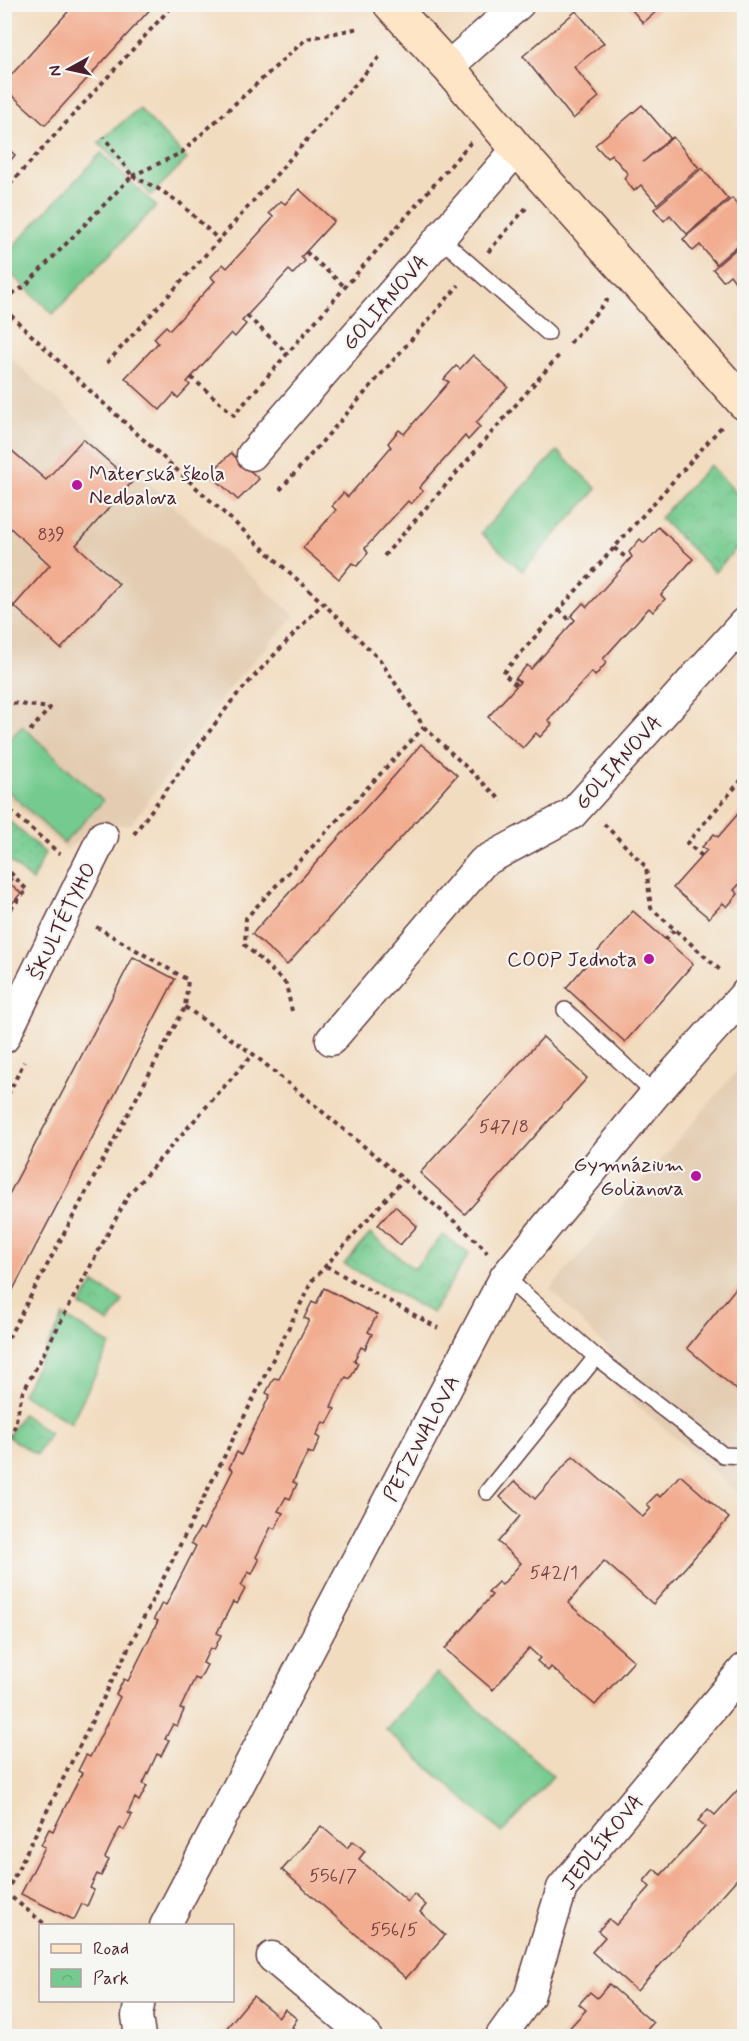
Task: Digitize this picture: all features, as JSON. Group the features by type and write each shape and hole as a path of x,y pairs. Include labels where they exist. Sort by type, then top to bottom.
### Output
{"street":[{"path":"390,4 448,67 740,403"},
{"path":"448,67 519,4"},
{"name":"GOLIANOVA","path":"252,455 517,149"},
{"name":"GOLIANOVA","path":"331,1040 483,862 572,814 744,623"},
{"name":"ŠKULTÉTYHO","path":"4,1038 103,837"},
{"name":"PETZWALOVA","path":"166,1924 505,1277 655,1094 744,995"},
{"name":"JEDLÍKOVA","path":"501,2037 529,1997 562,1888 744,1669"},
{"path":"272,1957 366,2037"},
{"path":"140,2002 137,2016 140,2037"}],"lane":[{"path":"440,238 548,333"},
{"path":"565,1010 655,1094"},
{"path":"505,1277 596,1357 723,1455 744,1456"},
{"path":"487,1492 596,1357"}],"path":[{"path":"4,191 174,4"},
{"path":"4,298 24,287 132,176 181,153 306,39 359,28"},
{"path":"106,363 219,240 382,54"},
{"path":"191,377 234,415 476,136"},
{"path":"104,137 132,176 180,203 219,240"},
{"path":"280,490 527,207"},
{"path":"306,252 345,287"},
{"path":"384,556 609,298"},
{"path":"4,309 89,390 323,603 380,660 424,727 502,801"},
{"path":"247,316 287,353"},
{"path":"516,685 503,673 740,403"},
{"path":"614,548 629,560"},
{"path":"234,698 323,603"},
{"path":"559,610 573,623"},
{"path":"4,702 50,708 29,732"},
{"path":"292,1011 286,984 245,945 246,918 424,727"},
{"path":"702,856 687,843 744,777"},
{"path":"583,802 646,867 651,908 720,970"},
{"path":"4,805 63,857"},
{"path":"4,866 27,890 4,916"},
{"path":"4,1346 185,1007 189,980 90,924"},
{"path":"665,940 674,930"},
{"path":"185,1007 253,1054 481,1245 505,1277"},
{"path":"4,1445 14,1429 22,1394 129,1194 253,1054"},
{"path":"44,1924 5,1893 312,1281 403,1180"},
{"path":"326,1266 438,1328"}],"shaded area":[{"name":"Materská škola Nedbalova","path":"5,353 295,616 233,683 131,825 96,825 66,850 5,796"},
{"name":"Gymnázium Golianova","path":"744,1063 744,1498 612,1383 620,1362 550,1289"}],"green space":[{"path":"139,108 187,159 151,195 98,143"},
{"path":"101,153 156,206 53,314 5,268 5,255"},
{"path":"557,451 597,489 522,571 481,533"},
{"path":"710,465 744,501 744,540 715,572 660,518"},
{"path":"22,726 103,801 64,843 5,788 5,745"},
{"path":"5,817 45,853 32,881 5,857"},
{"path":"370,1234 414,1269 443,1235 469,1254 432,1313 344,1264"},
{"path":"94,1283 123,1301 109,1323 80,1305"},
{"path":"64,1316 110,1345 71,1423 22,1394"},
{"path":"22,1414 50,1433 37,1455 8,1437"},
{"path":"437,1673 553,1776 502,1833 386,1730"}],"building":[{"path":"75,4 155,4 45,125 4,88 4,83"},
{"path":"627,4 665,4 643,23"},
{"path":"576,11 604,43 574,67 599,97 573,119 523,56"},
{"path":"642,105 670,138 643,162 673,137 699,168 657,204 641,185 634,191 624,178 628,174 611,154 607,158 595,145"},
{"path":"4,145 15,155 4,168"},
{"path":"702,168 728,199 687,234 670,215 664,221 654,209"},
{"path":"299,189 334,221 301,257 305,261 293,274 289,270 242,321 246,324 235,337 231,333 187,382 190,385 178,398 174,394 160,410 125,378 158,343 154,338 166,326 170,330 215,281 211,277 223,264 227,268 272,219 269,213 281,201 285,204"},
{"path":"732,198 744,213 744,240 716,264 700,245 693,251 683,239"},
{"path":"744,242 744,293 730,275 723,281 713,269"},
{"path":"473,355 508,387 476,423 480,427 468,440 465,436 419,488 423,491 411,504 408,501 365,548 368,553 357,566 352,563 339,579 303,548 336,510 332,506 343,493 348,497 391,447 388,443 399,430 404,434 449,382 444,379 456,366 460,369"},
{"path":"83,439 132,482 76,545 119,584 61,649 14,606 50,565 4,522 4,444 46,480"},
{"path":"231,453 259,479 238,500 210,474"},
{"path":"658,527 693,559 661,595 665,599 653,612 649,608 603,659 607,662 595,676 592,672 548,720 552,724 540,737 536,733 523,748 488,717 520,682 515,679 527,665 531,669 575,620 571,616 583,603 587,607 632,557 629,552 640,539 644,543"},
{"path":"4,597 14,606 4,617"},
{"path":"421,744 457,775 287,965 252,934"},
{"path":"744,807 744,879 734,890 738,894 727,907 723,903 709,918 673,888 707,850 702,847 714,834 718,837"},
{"path":"4,872 12,879 9,883 21,893 4,913"},
{"path":"633,911 693,964 625,1042 566,988"},
{"path":"133,957 175,979 4,1307 4,1204"},
{"path":"543,1037 587,1078 465,1214 420,1173"},
{"path":"395,1206 417,1226 400,1245 378,1225"},
{"path":"744,1278 744,1396 687,1348"},
{"path":"324,1288 377,1315 368,1332 372,1334 365,1349 361,1347 354,1361 358,1363 350,1379 346,1377 338,1391 331,1407 335,1409 327,1424 323,1422 316,1436 320,1438 313,1454 308,1452 293,1482 297,1484 290,1499 286,1497 278,1511 283,1513 275,1529 271,1527 256,1557 259,1560 252,1574 248,1572 241,1586 245,1589 237,1604 233,1602 217,1633 221,1635 214,1650 210,1648 203,1663 207,1665 199,1680 195,1678 180,1709 184,1710 177,1726 173,1724 165,1739 169,1740 161,1756 157,1754 143,1784 147,1786 139,1801 135,1798 128,1813 132,1815 124,1830 120,1828 112,1843 105,1858 109,1860 101,1876 97,1874 90,1888 94,1890 87,1906 82,1904 74,1920 21,1894 45,1847 41,1845 49,1829 53,1831 82,1773 78,1771 86,1755 90,1757 120,1697 116,1694 124,1679 128,1681 158,1621 154,1619 162,1603 166,1605 196,1546 191,1543 200,1528 203,1530 233,1470 229,1468 237,1452 241,1455 270,1395 266,1393 274,1378 279,1379 309,1320 304,1318 312,1302 316,1304"},
{"path":"573,1456 643,1517 651,1508 647,1504 657,1494 660,1497 680,1475 729,1518 653,1604 604,1561 568,1603 634,1661 595,1705 551,1667 548,1671 537,1661 540,1658 529,1648 493,1690 445,1649 492,1595 488,1592 498,1582 502,1585 521,1563 498,1542 520,1516 500,1497 515,1481 535,1499"},
{"path":"744,1783 744,1871 637,1991 592,1952 605,1937 598,1931 609,1919 616,1925 650,1887 644,1881 654,1869 661,1875 705,1827 698,1821 708,1809 715,1815"},
{"path":"321,1826 347,1848 353,1841 365,1851 359,1859 408,1902 414,1894 426,1905 420,1912 445,1935 406,1978 282,1870"},
{"path":"609,1984 653,2023 641,2036 562,2036 586,2010 579,2004 590,1992 597,1998"},
{"path":"253,1996 279,2017 285,2009 297,2019 292,2027 304,2036 220,2036"}],"place":[{"name":"Materská škola Nedbalova","path":"77,485"},
{"name":"COOP Jednota","path":"649,959"},
{"name":"Gymnázium Golianova","path":"696,1176"}]}
